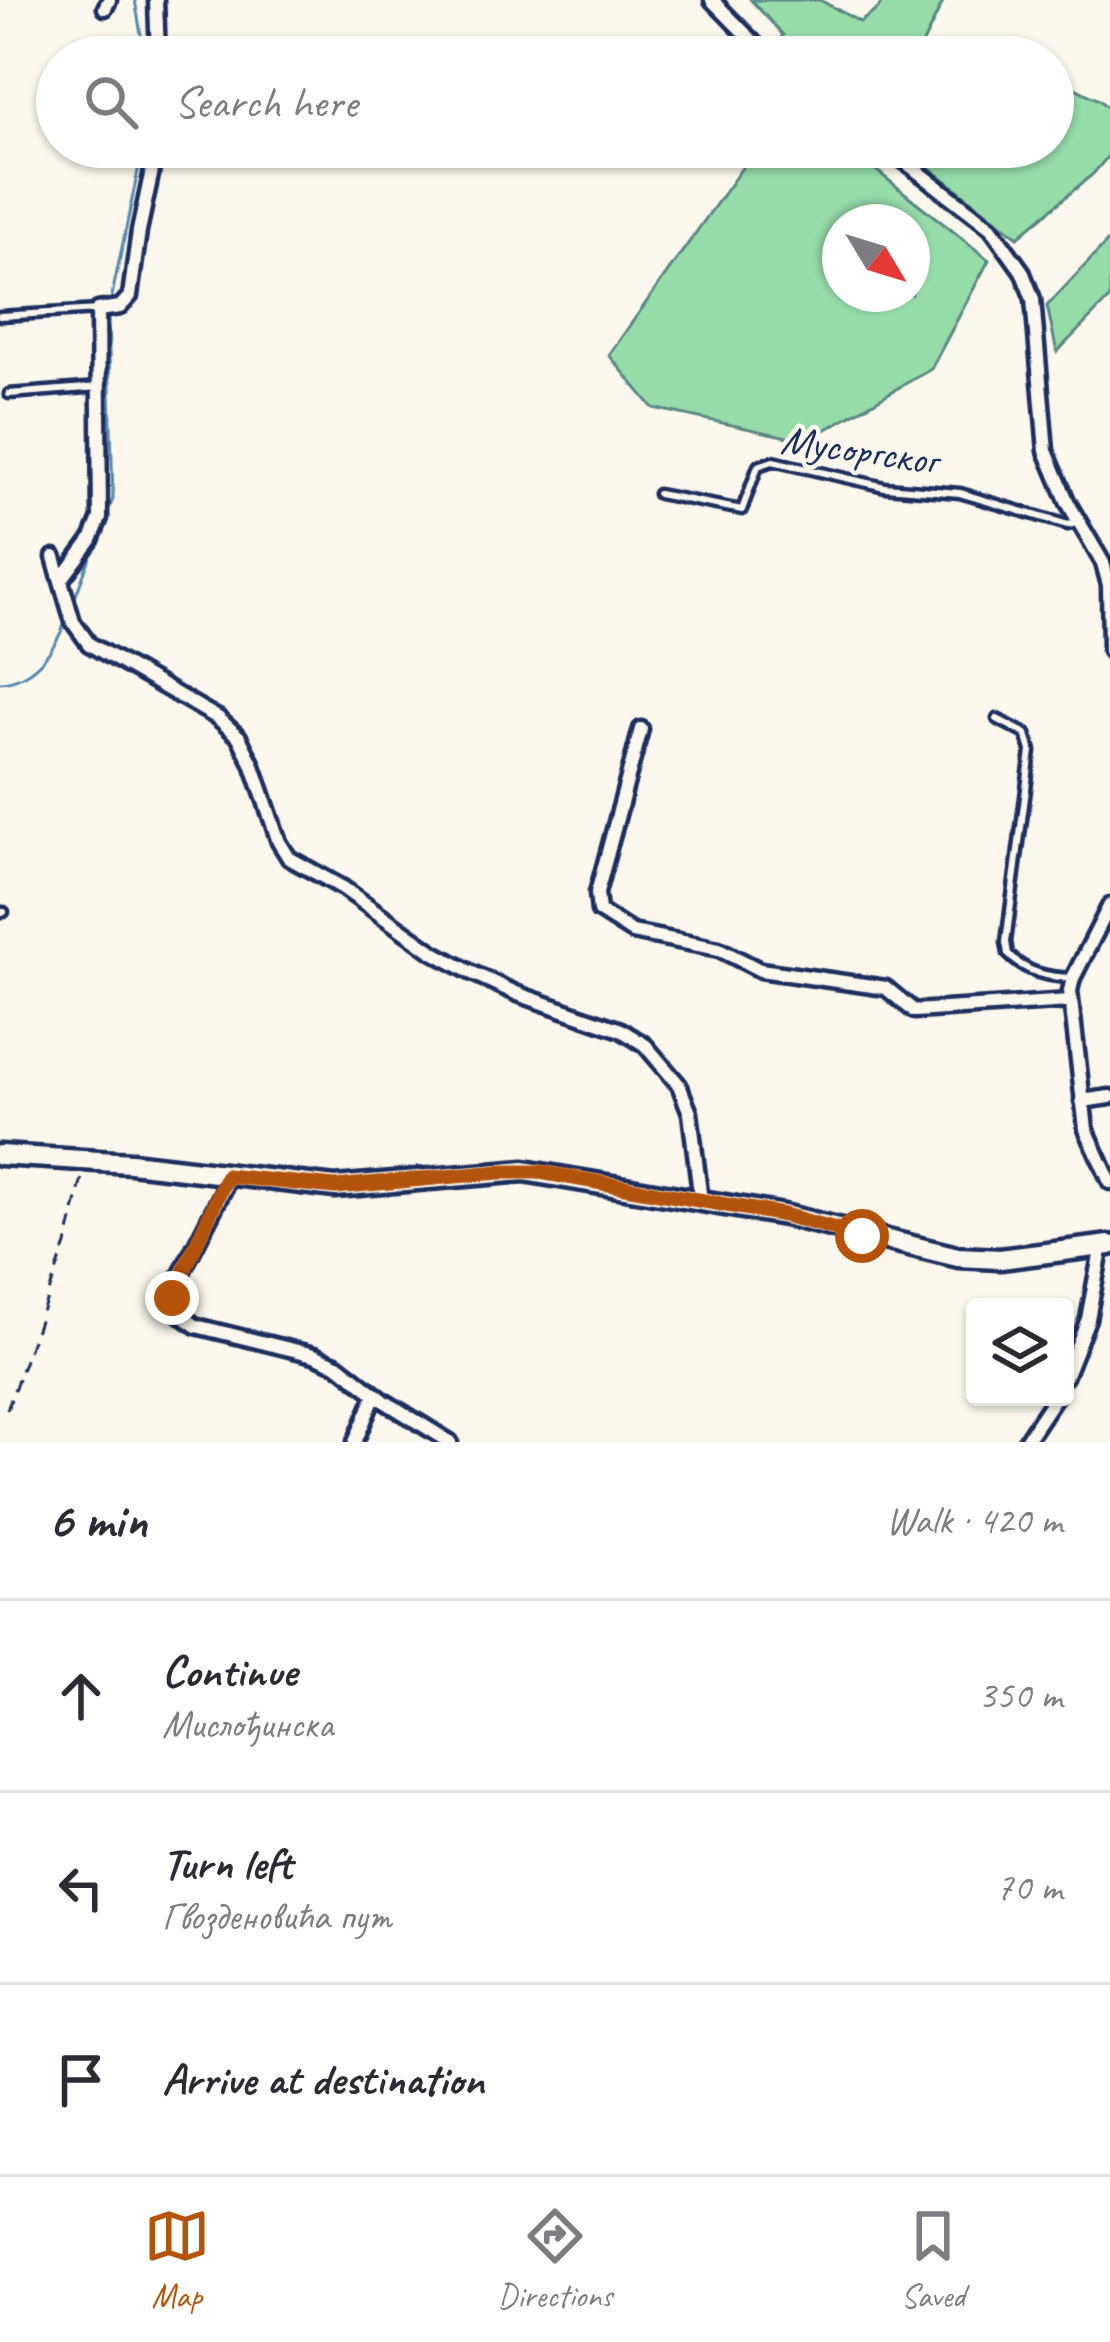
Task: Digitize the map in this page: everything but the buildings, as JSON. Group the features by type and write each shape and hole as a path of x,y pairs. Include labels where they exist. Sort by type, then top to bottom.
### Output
{"main road":[{"path":"0,1155 335,1187 524,1171 784,1215 884,1242 969,1258 1009,1258 1106,1245"}],"street":[{"path":"156,0 157,36"},
{"path":"712,0 747,36"},
{"path":"62,579 91,540 100,518 98,310 120,307 130,296 152,168"},
{"path":"913,168 991,228 1022,271 1033,298 1046,451 1054,475 1103,563 1109,585 1110,651"},
{"path":"54,556 74,622 89,644 218,718 239,737 279,842 290,858 470,972 621,1030 645,1045 679,1085 690,1113 701,1201"},
{"path":"640,729 598,893 599,911 613,922 661,939 718,949 760,970 886,988 914,1011 1070,1001"},
{"path":"1110,908 1073,978 1070,1001 1089,1141 1110,1182"},
{"path":"1082,1101 1110,1097"},
{"path":"227,1176 173,1290 174,1310 196,1326 338,1365 375,1395 450,1442"},
{"path":"1074,1354 1106,1245"},
{"path":"355,1442 375,1395"},
{"path":"1025,1442 1048,1406"}],"lane":[{"path":"0,316 98,310"},
{"path":"9,394 99,387"},
{"name":"Мусоргског","path":"658,494 742,510 758,466 772,461 885,487 960,494 1068,525 1079,522"},
{"path":"997,719 1026,734 1030,751 1007,954 1048,977 1073,978"}],"path":[{"path":"7,1410 66,1245 86,1160"}],"green space":[{"path":"751,0 820,0 860,22 883,0 944,0 926,36 783,35"},
{"path":"1074,88 1110,110 1110,154 1018,237 930,168 1074,168"},
{"path":"742,168 873,168 919,204 822,204 822,312 930,312 930,213 989,260 931,369 806,441 653,408 609,355"},
{"path":"1110,239 1110,298 1057,352 1047,306"}],"waterway":[{"path":"135,0 141,36"},
{"path":"110,305 139,168"},
{"path":"105,519 113,499 108,314"},
{"path":"73,603 97,539"},
{"path":"0,682 33,669 57,640 67,618"}],"route":[{"path":"172,1298 227,1176 335,1187 540,1172 784,1215 862,1236"}]}
